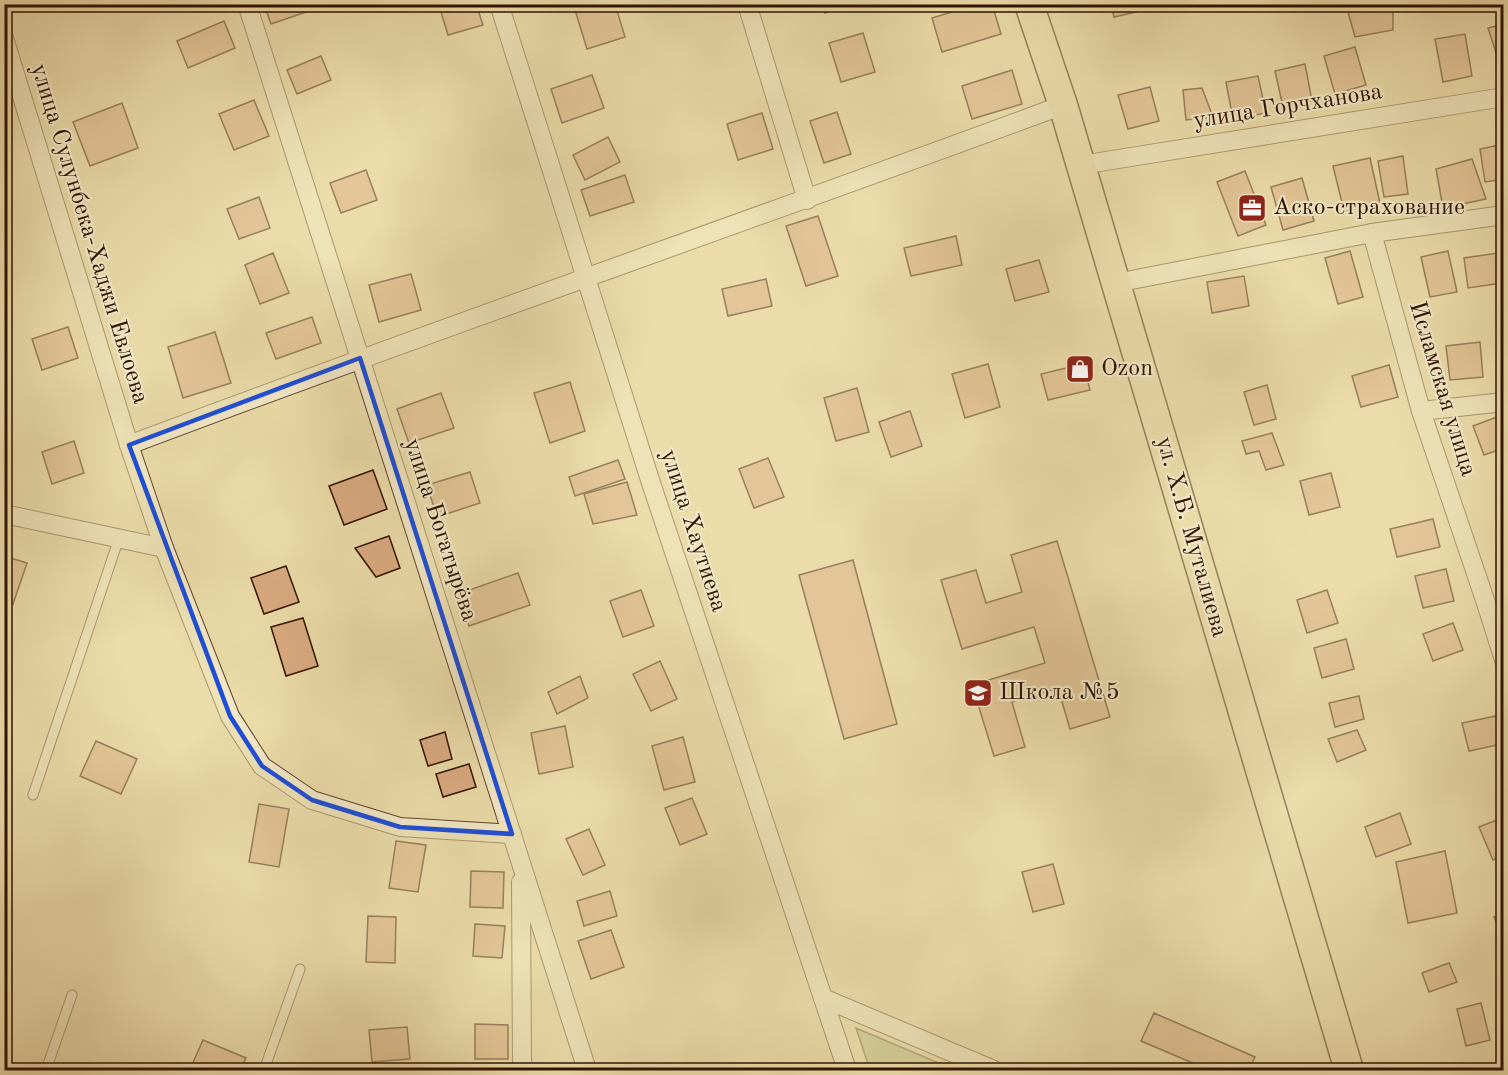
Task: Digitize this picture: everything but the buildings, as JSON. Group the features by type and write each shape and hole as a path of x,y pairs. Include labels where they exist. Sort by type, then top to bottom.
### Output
{"main road":[{"name":"ул. Х.Б. Муталиева","path":"1029,4 1081,165 1349,1071"}],"street":[{"name":"улица Богатырёва","path":"247,4 587,1071"},
{"name":"улица Хаутиева","path":"500,4 651,483 847,1071"},
{"path":"747,4 807,200"},
{"name":"улица Сулунбека-Хаджи Евлоева","path":"4,38 129,445 164,548 230,716 262,766 312,800 400,827 512,834"},
{"name":"улица Горчханова","path":"1081,165 1503,97"},
{"path":"129,445 360,358 807,200 1063,105"},
{"path":"1116,283 1372,233 1503,215"},
{"name":"Исламская улица","path":"1372,233 1421,411 1495,602 1503,660"},
{"path":"1421,411 1503,402"},
{"path":"4,514 164,548"},
{"path":"521,865 522,1071"},
{"path":"822,998 994,1071"}],"lane":[{"path":"33,795 119,538"},
{"path":"264,1071 300,969"},
{"path":"46,1071 72,995"}],"highlighted area":[{"path":"360,358 512,834 400,827 312,800 262,766 230,716 129,445"}],"green space":[{"path":"856,1028 955,1070 870,1070"}],"place":[{"name":"Аско-страхование","path":"1252,208"},
{"name":"Ozon","path":"1080,369"},
{"name":"Школа №5","path":"978,693"}]}
